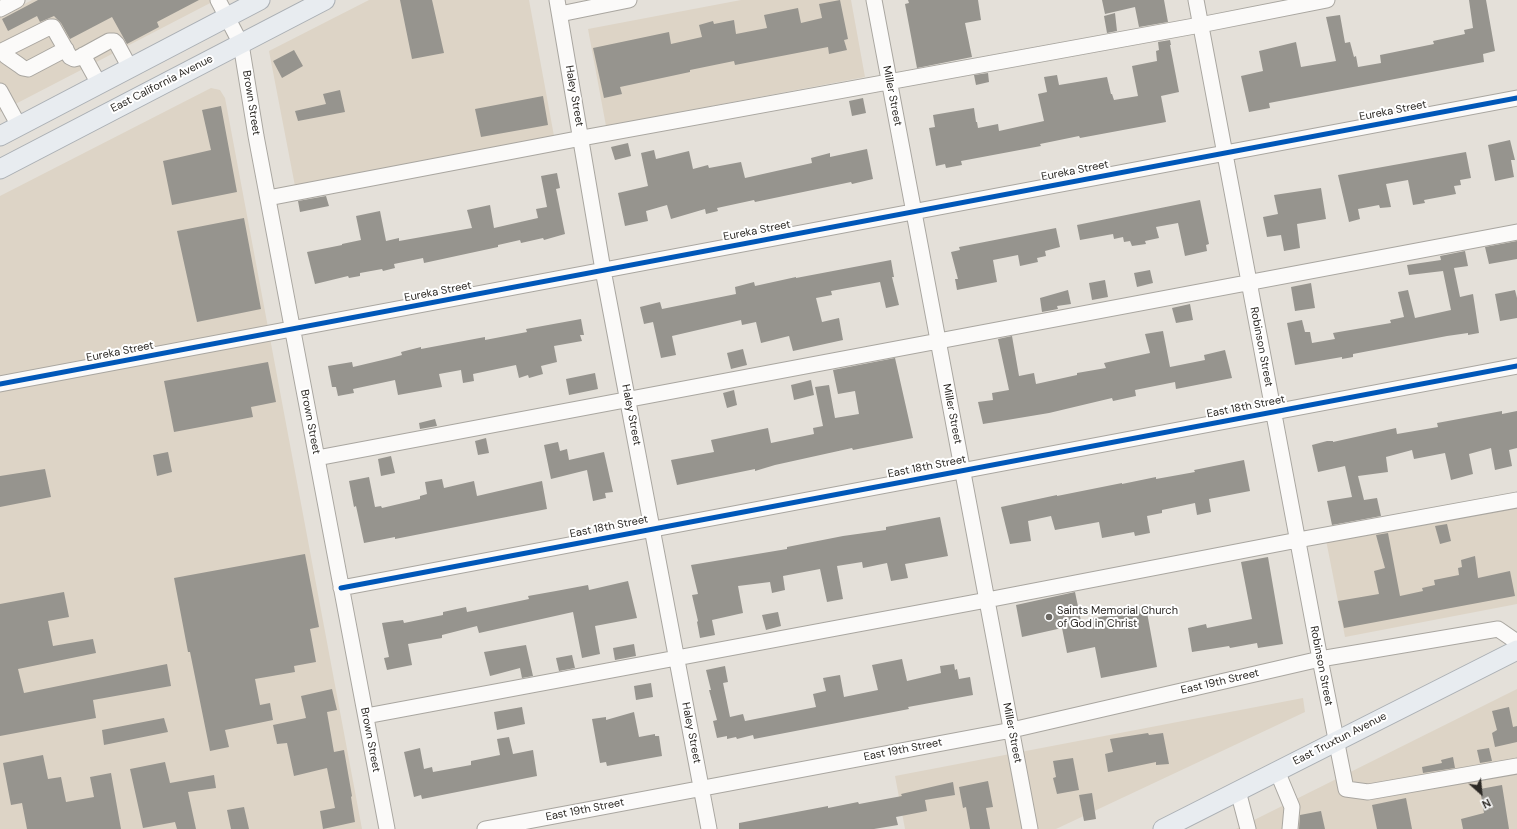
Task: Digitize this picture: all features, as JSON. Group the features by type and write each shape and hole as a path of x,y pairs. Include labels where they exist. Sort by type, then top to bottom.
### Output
{"main road":[{"path":"0,136 260,0"},
{"name":"East California Avenue","path":"0,169 324,0"},
{"name":"East Truxtun Avenue","path":"1163,829 1517,650"}],"street":[{"path":"0,9 17,0"},
{"name":"Brown Street","path":"218,0 242,44 268,198 387,829"},
{"path":"559,7 629,0"},
{"name":"Miller Street","path":"874,0 1030,829"},
{"name":"Robinson Street","path":"1196,0 1273,412 1346,789 1368,792 1517,766"},
{"path":"268,198 582,138 1200,25 1328,0"},
{"name":"Haley Street","path":"559,7 603,270 709,829"},
{"path":"66,49 28,68 23,68 18,65 1,51 50,27 53,27 66,49 70,57 74,59 109,41 114,41 130,68"},
{"path":"84,55 99,84"},
{"path":"0,91 19,126"},
{"name":"Eureka Street","path":"0,384 1517,98"},
{"path":"317,458 1517,232"},
{"name":"East 18th Street","path":"341,588 1517,366"},
{"path":"366,716 1517,500"},
{"name":"East 19th Street","path":"484,829 1012,730 1320,659 1498,629 1517,642"},
{"path":"1277,771 1292,807 1290,829"},
{"path":"1238,791 1248,829"}],"shaded area":[{"path":"32,0 216,0 0,112 0,17"},
{"path":"369,0 529,0 554,136 295,186 269,51"},
{"path":"741,0 851,0 865,77 606,126 588,29"},
{"path":"211,88 220,90 225,98 362,829 0,829 0,196"},
{"path":"1517,503 1517,604 1345,637 1326,540"},
{"path":"1517,689 1517,829 1236,829"},
{"path":"1303,698 1305,712 1056,829 905,829 895,776"}],"building":[{"path":"38,0 199,0 157,22 159,27 127,44 112,17 70,39 61,23 54,16 40,22 37,16 8,31 2,19"},
{"path":"400,0 432,0 444,53 412,59"},
{"path":"840,0 848,39 844,40 847,50 829,54 828,47 735,65 734,61 620,87 622,94 604,98 593,48 669,32 671,44 702,37 699,25 713,21 714,24 734,20 736,34 767,28 764,15 798,8 801,23 822,18 819,4"},
{"path":"908,0 978,0 981,20 965,23 972,57 917,68 905,4 909,3"},
{"path":"1102,0 1164,0 1168,22 1139,27 1135,7 1105,14"},
{"path":"1469,0 1486,0 1495,51 1483,54 1484,62 1269,103 1270,108 1249,112 1241,76 1263,71 1259,51 1296,42 1301,67 1336,61 1326,17 1340,15 1345,43 1350,42 1354,57 1356,56 1358,67 1381,63 1380,55 1434,44 1433,41 1465,34 1464,30 1473,28"},
{"path":"1115,13 1117,31 1107,33 1104,16"},
{"path":"1170,40 1179,92 1161,96 1166,122 1040,144 1041,146 961,161 962,165 946,168 945,164 936,166 929,128 935,127 933,115 974,108 978,128 998,124 999,131 1044,121 1038,94 1047,92 1044,77 1057,75 1059,85 1107,77 1114,100 1138,96 1132,66 1157,61 1156,51 1159,50 1158,42"},
{"path":"294,50 303,66 282,78 273,61"},
{"path":"988,73 989,82 976,85 974,75"},
{"path":"340,90 345,112 298,121 295,111 326,104 323,94"},
{"path":"543,96 548,125 481,137 475,109"},
{"path":"863,98 866,113 852,116 849,101"},
{"path":"221,106 237,192 172,205 163,161 211,150 202,110"},
{"path":"1510,140 1515,160 1511,160 1514,177 1495,181 1488,145"},
{"path":"628,143 631,156 615,160 611,147"},
{"path":"867,149 873,179 852,184 851,182 755,202 754,200 717,208 718,211 706,214 705,209 671,219 667,205 646,211 648,221 625,226 618,193 648,186 641,153 654,150 656,159 689,151 693,169 708,165 709,168 741,162 745,178 812,163 811,158 830,153 830,157"},
{"path":"1466,152 1471,178 1460,180 1461,185 1454,186 1456,194 1424,200 1425,203 1413,205 1408,180 1386,184 1391,207 1380,208 1379,205 1358,209 1360,219 1349,222 1338,175"},
{"path":"557,173 560,188 556,189 565,234 544,240 543,238 521,243 520,240 498,245 498,247 424,263 423,258 394,264 395,268 383,271 382,269 360,273 360,276 349,278 348,276 315,284 307,252 361,240 356,216 380,211 386,241 399,238 399,241 472,228 467,210 490,205 494,228 538,218 536,209 547,207 541,176"},
{"path":"1321,188 1326,219 1297,224 1300,248 1284,251 1281,235 1267,237 1263,217 1278,214 1274,195"},
{"path":"326,196 329,206 300,212 298,201"},
{"path":"1200,200 1209,244 1206,245 1207,251 1185,256 1178,223 1156,227 1159,238 1145,241 1146,244 1132,246 1130,241 1124,242 1123,237 1114,239 1113,234 1080,240 1077,225"},
{"path":"244,218 261,309 197,322 177,231"},
{"path":"1056,228 1060,247 1045,251 1046,256 1037,258 1038,262 1020,266 1018,255 993,260 997,282 957,290 955,279 958,279 951,252 960,250 959,247"},
{"path":"1517,241 1517,259 1489,264 1485,247"},
{"path":"1465,251 1468,266 1454,268 1460,297 1473,294 1479,333 1447,336 1353,354 1353,357 1342,359 1342,357 1295,365 1287,323 1302,320 1305,332 1310,332 1312,343 1335,339 1333,333 1391,323 1390,320 1404,317 1398,292 1408,290 1415,318 1451,310 1443,271 1409,275 1407,265 1441,260 1440,256"},
{"path":"891,260 894,277 892,277 899,305 886,308 880,282 831,291 832,295 816,298 822,322 839,318 843,340 793,351 789,336 761,343 756,322 742,325 741,320 672,336 676,355 661,358 653,322 644,324 640,307 660,302 662,309 736,294 735,287 754,282 755,286"},
{"path":"1150,270 1153,283 1137,287 1134,273"},
{"path":"1105,280 1108,297 1092,300 1089,283"},
{"path":"1311,283 1315,308 1295,311 1291,287"},
{"path":"1068,290 1071,304 1057,306 1058,309 1042,312 1040,298"},
{"path":"1515,290 1517,298 1517,318 1500,321 1495,294"},
{"path":"1190,304 1193,320 1176,323 1172,308"},
{"path":"581,319 584,335 580,335 582,341 554,346 557,362 541,366 543,374 529,378 528,375 519,378 516,365 473,374 474,381 463,383 461,370 439,374 442,387 398,395 395,380 353,389 354,393 338,396 336,387 332,387 328,366 352,362 353,367 402,355 401,352 421,347 421,349 485,337 485,340 527,332 526,329"},
{"path":"1163,331 1170,367 1205,360 1204,355 1225,350 1232,378 1176,389 1175,382 1135,390 1136,396 1113,401 1112,398 1049,413 983,424 978,402 993,400 992,393 1009,390 998,339 1012,336 1019,376 1034,373 1036,384 1077,375 1077,373 1106,368 1104,363 1150,353 1145,334"},
{"path":"743,349 747,365 731,369 727,353"},
{"path":"895,358 913,438 853,450 852,448 775,465 755,471 755,469 677,485 671,460 714,452 711,440 768,428 771,443 814,434 813,428 823,426 815,387 829,385 835,418 859,414 855,391 838,394 833,370"},
{"path":"268,362 276,402 251,407 253,417 174,432 164,381"},
{"path":"595,373 598,389 569,395 566,379"},
{"path":"811,380 814,395 794,400 791,385"},
{"path":"734,390 737,405 727,408 723,393"},
{"path":"1502,411 1502,414 1517,411 1517,448 1509,450 1512,466 1495,470 1491,448 1469,454 1473,474 1451,480 1445,453 1414,459 1412,450 1386,457 1388,472 1358,476 1364,500 1377,498 1381,516 1332,525 1327,501 1352,497 1345,466 1318,472 1312,445 1327,441 1333,442 1396,428 1397,434 1438,427 1437,423"},
{"path":"435,419 437,426 420,429 419,423"},
{"path":"486,438 489,453 478,455 475,441"},
{"path":"558,442 560,451 567,449 569,460 604,452 613,492 605,493 606,498 593,501 587,470 551,479 544,445"},
{"path":"168,452 172,472 157,476 153,455"},
{"path":"391,456 395,473 381,476 378,459"},
{"path":"1244,460 1250,491 1209,499 1211,512 1197,515 1195,503 1162,510 1162,513 1147,516 1150,533 1135,536 1134,532 1102,538 1099,522 1055,530 1051,516 1028,521 1031,541 1010,544 1001,507 1122,483 1195,472 1194,470"},
{"path":"45,469 51,497 0,507 0,476"},
{"path":"369,477 375,507 381,506 382,508 420,499 420,496 427,494 425,482 442,479 444,488 474,481 477,496 542,481 547,509 395,539 395,537 364,543 356,506 354,507 349,481"},
{"path":"940,517 948,556 905,564 908,578 891,581 887,563 863,568 862,562 837,566 843,599 827,602 820,569 783,576 785,590 772,593 770,582 738,586 743,613 712,620 715,635 700,638 692,595 698,594 691,565 787,549 787,547 843,536 886,530 886,527"},
{"path":"1447,524 1451,541 1440,544 1435,526"},
{"path":"1388,533 1400,596 1423,591 1422,588 1435,585 1434,580 1459,575 1458,568 1462,567 1461,560 1475,556 1478,578 1510,571 1515,596 1344,628 1338,601 1379,594 1374,571 1385,568 1376,535"},
{"path":"305,554 319,627 310,629 316,662 294,666 295,672 255,679 260,705 270,703 273,720 225,730 229,747 210,751 190,652 188,652 174,578"},
{"path":"1268,557 1283,644 1258,648 1257,643 1230,648 1229,646 1192,652 1188,628 1206,624 1207,628 1252,619 1241,562"},
{"path":"628,581 637,618 595,626 600,654 582,658 573,612 479,633 477,626 442,635 442,638 408,644 412,665 387,670 384,658 389,657 382,623 403,620 404,623 443,615 443,612 466,607 467,612 529,599 528,596 588,585 589,590"},
{"path":"64,592 69,617 48,621 53,646 93,639 96,653 18,669 24,693 167,664 171,686 93,700 96,718 0,736 0,604"},
{"path":"1075,592 1081,621 1146,607 1157,667 1101,678 1095,647 1067,653 1062,628 1022,637 1016,605"},
{"path":"778,612 781,626 766,630 762,615"},
{"path":"634,644 636,656 615,660 613,648"},
{"path":"526,645 533,676 522,678 520,668 490,676 484,652"},
{"path":"572,655 575,668 559,671 556,658"},
{"path":"902,659 907,681 941,673 940,666 954,664 955,670 957,669 959,679 970,677 973,695 754,739 753,735 737,739 736,737 727,739 727,736 717,738 713,721 717,720 709,690 711,690 706,670 725,666 728,682 723,683 730,717 743,714 745,721 816,707 813,694 826,691 823,678 840,675 844,697 878,690 872,665"},
{"path":"651,683 653,697 636,700 634,686"},
{"path":"332,689 337,710 327,712 334,752 344,750 355,822 323,829 320,811 335,808 327,768 294,776 287,743 277,744 273,725 306,718 301,696"},
{"path":"522,707 525,724 497,730 494,712"},
{"path":"1509,707 1513,727 1517,726 1517,742 1495,747 1492,733 1497,730 1492,711"},
{"path":"634,712 639,737 655,734 655,736 659,736 662,756 607,766 606,762 600,763 592,719 606,717 606,720"},
{"path":"164,718 168,732 104,745 102,730"},
{"path":"1148,733 1149,735 1163,733 1169,764 1156,765 1156,762 1108,772 1105,754 1113,752 1110,739"},
{"path":"509,737 513,754 533,750 537,776 422,799 421,795 414,797 404,752 420,748 424,769 432,767 433,772 471,765 471,761 500,755 497,739"},
{"path":"1489,748 1492,761 1480,763 1477,750"},
{"path":"43,755 48,779 61,777 66,802 94,797 90,777 111,773 121,829 27,829 22,803 11,805 3,763"},
{"path":"1453,757 1455,768 1423,773 1422,767 1442,763 1441,760"},
{"path":"1073,758 1079,790 1057,794 1053,778 1056,777 1053,761"},
{"path":"165,762 170,783 214,775 216,788 188,792 196,829 177,829 175,822 143,828 130,769"},
{"path":"988,781 993,807 986,808 990,829 970,829 966,807 963,808 959,787"},
{"path":"953,782 955,795 925,800 927,811 896,817 898,825 874,829 739,829 739,823 828,806 828,808 858,802 859,804 902,796 901,794"},
{"path":"1502,785 1509,829 1463,829 1461,819 1484,813 1480,789"},
{"path":"1092,793 1096,819 1084,821 1079,795"},
{"path":"1406,798 1412,829 1377,829 1372,805"},
{"path":"244,807 249,829 231,829 227,810"},
{"path":"1321,811 1325,829 1299,829 1300,815"}],"cycle path":[{"path":"0,384 1517,98"},
{"path":"341,588 1517,366"}],"place":[{"name":"Saints Memorial Church of God in Christ","path":"1049,617"}]}
